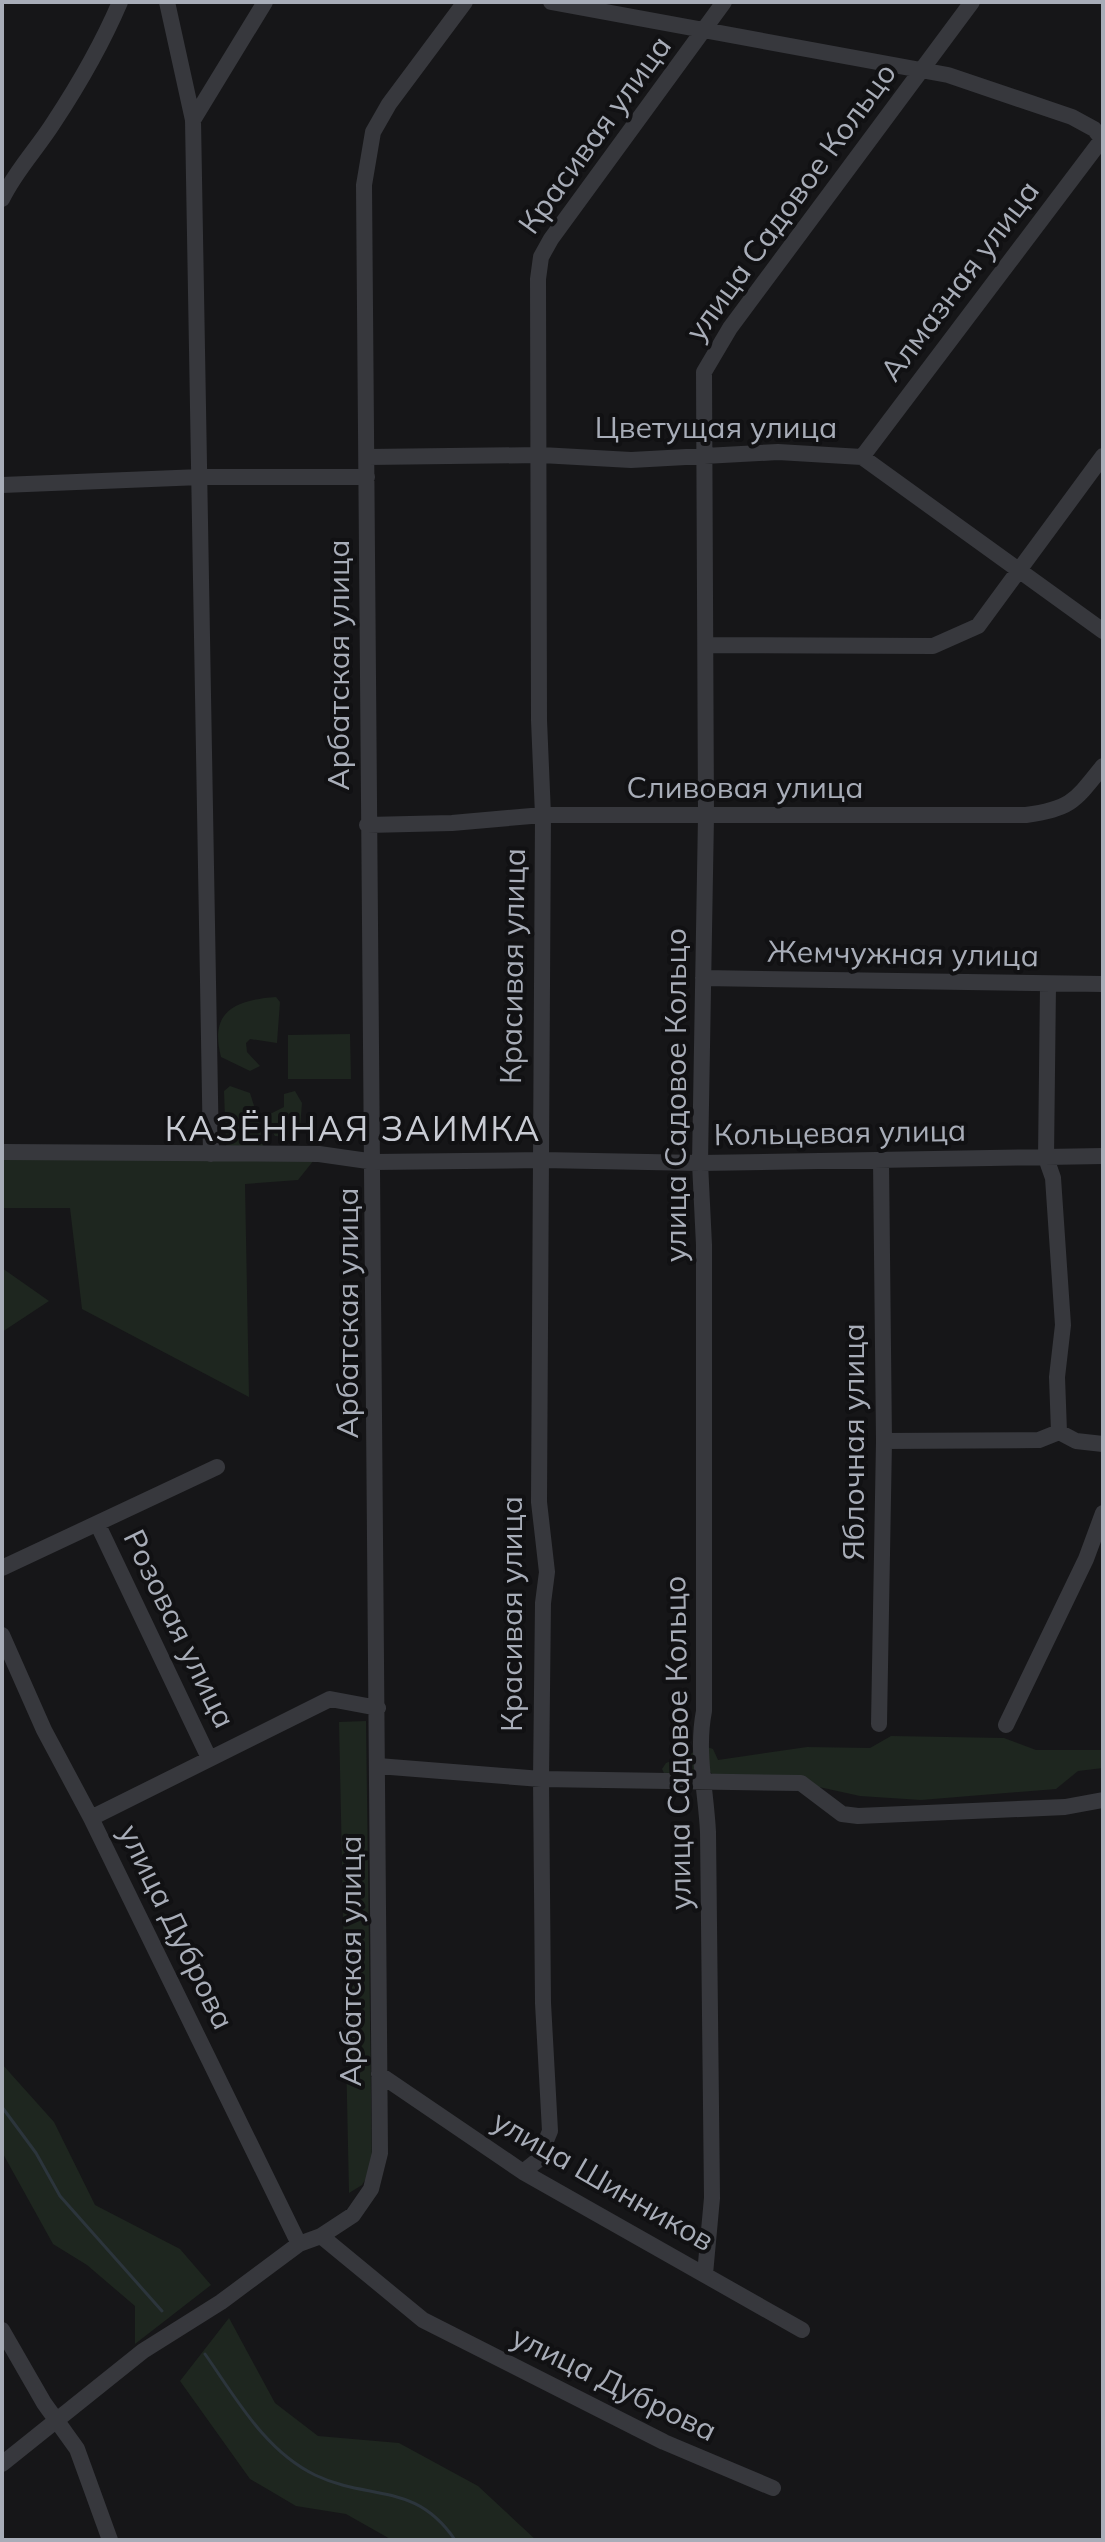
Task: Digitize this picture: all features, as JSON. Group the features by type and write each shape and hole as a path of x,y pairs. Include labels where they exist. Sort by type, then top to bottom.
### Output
{"street":[{"path":"2,199 8,177 53,124 108,31 120,2"},
{"path":"167,2 193,120 211,1154"},
{"path":"193,120 265,2"},
{"name":"Арбатская улица","path":"2,2464 39,2438 56,2418 143,2351 221,2302 299,2244 321,2236 353,2215 371,2189 380,2153 375,1162 367,825 368,457 364,185 373,132 389,104 465,2"},
{"path":"551,2 583,11 706,29 919,72 948,75 1021,97 1072,117 1094,129 1103,139"},
{"name":"Красивая улица","path":"523,2172 538,2160 550,2131 543,2003 541,1779 543,1603 547,1572 539,1502 543,815 539,720 541,257 614,150 724,2"},
{"name":"улица Садовое Кольцо","path":"705,2274 712,2198 708,1832 701,1781 705,1293 700,1163 706,816 704,372 717,349 972,2"},
{"name":"Алмазная улица","path":"862,457 1103,139"},
{"name":"Цветущая улица","path":"368,457 541,455 631,460 778,452 843,453 862,457 1103,631"},
{"path":"706,645 933,646 978,626 1103,456"},
{"path":"2,485 201,477 367,477"},
{"name":"Сливовая улица","path":"367,825 452,823 543,815 1026,815 1061,810 1082,792 1103,766"},
{"name":"Жемчужная улица","path":"703,978 1103,984"},
{"path":"1048,985 1046,1158 1053,1178 1063,1325 1057,1377 1059,1432"},
{"name":"Кольцевая улица","path":"2,1152 319,1154 375,1162 542,1160 700,1163 1103,1156"},
{"name":"Яблочная улица","path":"879,1724 884,1441 881,1160"},
{"path":"884,1441 1039,1440 1059,1432 1076,1441 1103,1444"},
{"path":"2,1568 217,1467"},
{"path":"1006,1725 1086,1559 1103,1513"},
{"name":"Розовая улица","path":"98,1525 209,1758"},
{"name":"улица Дуброва","path":"2,1635 44,1730 91,1818 299,2244"},
{"path":"91,1818 330,1699 378,1708"},
{"path":"378,1766 541,1779 801,1783 842,1814 858,1816 1065,1807 1103,1800"},
{"name":"улица Шинников","path":"379,2074 523,2172 802,2330"},
{"name":"улица Дуброва","path":"321,2236 423,2320 664,2442 773,2488"},
{"path":"2,2330 77,2449 110,2540"}],"shaded area":[{"path":"276,997 280,1002 277,1043 250,1039 246,1043 247,1052 260,1066 250,1071 221,1057 219,1029 229,1011 248,1001"},
{"path":"350,1034 351,1079 288,1079 288,1035"},
{"path":"230,1086 250,1093 265,1141 263,1146 226,1146 224,1091"},
{"path":"295,1091 302,1103 300,1128 290,1137 275,1136 268,1125 270,1114 284,1107 284,1094"},
{"path":"2,1159 314,1160 298,1180 245,1184 249,1397 82,1309 70,1208 2,1208"},
{"path":"2,1268 49,1301 2,1332"},
{"path":"366,1721 372,2169 362,2185 349,2193 339,1722"},
{"path":"891,1736 1004,1738 1036,1750 1103,1750 1103,1768 1078,1771 1056,1789 921,1800 860,1796 801,1783 717,1778 710,1772 664,1773 662,1769 666,1763 707,1747 713,1749 718,1760 807,1747 870,1748"},
{"path":"2,2064 54,2122 95,2205 180,2249 211,2285 135,2344 135,2306 87,2265 53,2244 2,2152"},
{"path":"229,2318 275,2403 318,2436 399,2443 478,2486 536,2540 392,2540 346,2514 296,2506 250,2479 180,2381"}],"waterway":[{"path":"2,2107 36,2153 60,2196 162,2311"},
{"path":"205,2354 266,2438 297,2465 335,2483 407,2500 440,2521 455,2540"}],"district":[{"name":"КАЗЁННАЯ ЗАИМКА","path":"353,1129"}]}
